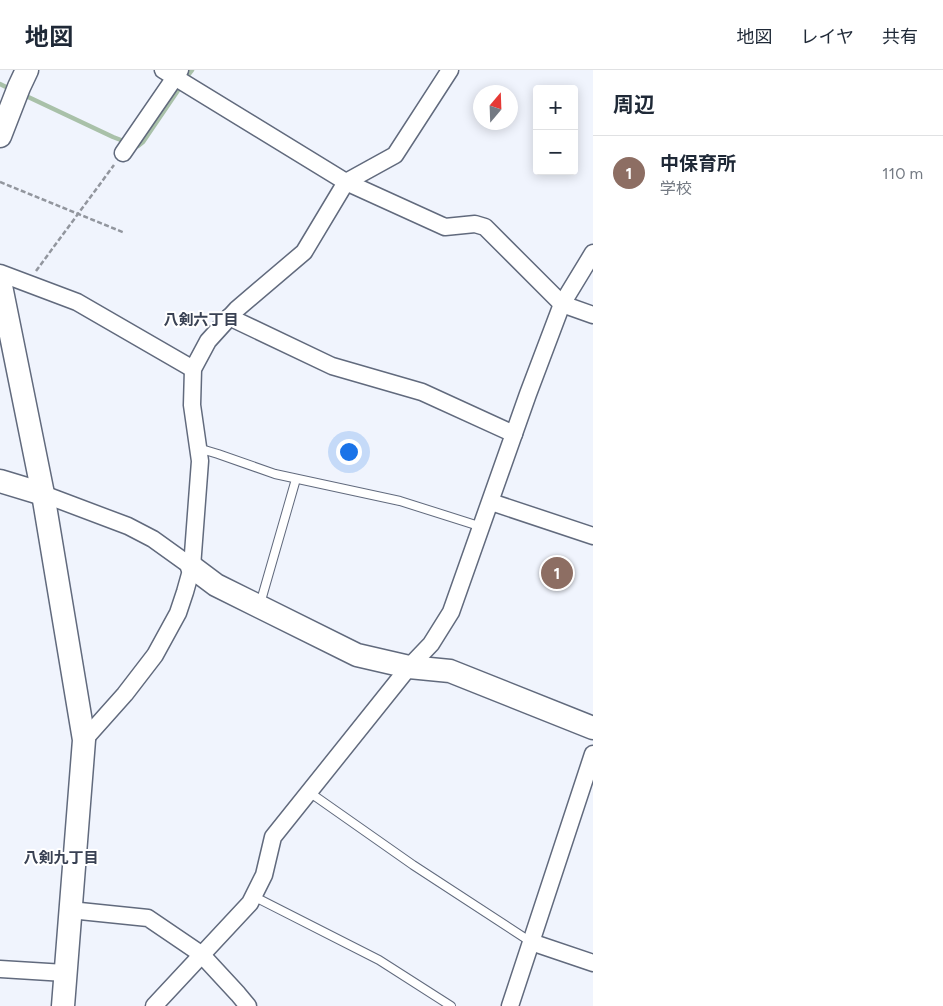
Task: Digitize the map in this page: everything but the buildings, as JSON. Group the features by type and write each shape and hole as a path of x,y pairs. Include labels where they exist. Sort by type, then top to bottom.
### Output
{"street":[{"path":"0,136 27,70"},
{"path":"84,740 125,694 155,655 178,613 192,567 200,461 192,405 193,369 208,341 237,309 304,252 346,182 395,154 450,70"},
{"path":"123,154 173,72 346,182 445,227 475,224 485,227 562,304 593,315"},
{"path":"154,1006 250,902 264,875 273,837 409,667 431,644 450,612 562,304 593,253"},
{"path":"0,274 77,302 193,369"},
{"path":"0,281 43,494 84,740 63,1006"},
{"path":"230,317 332,366 422,392 514,434"},
{"path":"0,481 43,494 128,526 153,539 216,585 357,655 409,667 450,670 593,728"},
{"path":"491,502 593,536"},
{"path":"510,1006 593,754"},
{"path":"70,910 148,918 201,954 248,1006"},
{"path":"531,942 593,963"},
{"path":"0,969 65,973"}],"lane":[{"path":"198,448 276,474 400,500 482,527"},
{"path":"259,608 296,479"},
{"path":"309,792 413,865 531,942"},
{"path":"253,896 379,960 451,1006"}],"path":[{"path":"27,284 123,154"},
{"path":"0,182 125,233"}],"waterway":[{"path":"185,79 192,70"},
{"path":"0,84 12,90"},
{"path":"133,144 138,146 143,142 181,86"},
{"path":"24,95 126,142"}],"place":[{"name":"中保育所","path":"557,573"}],"district":[{"name":"八剣六丁目","path":"201,320"},
{"name":"八剣九丁目","path":"61,858"}]}
